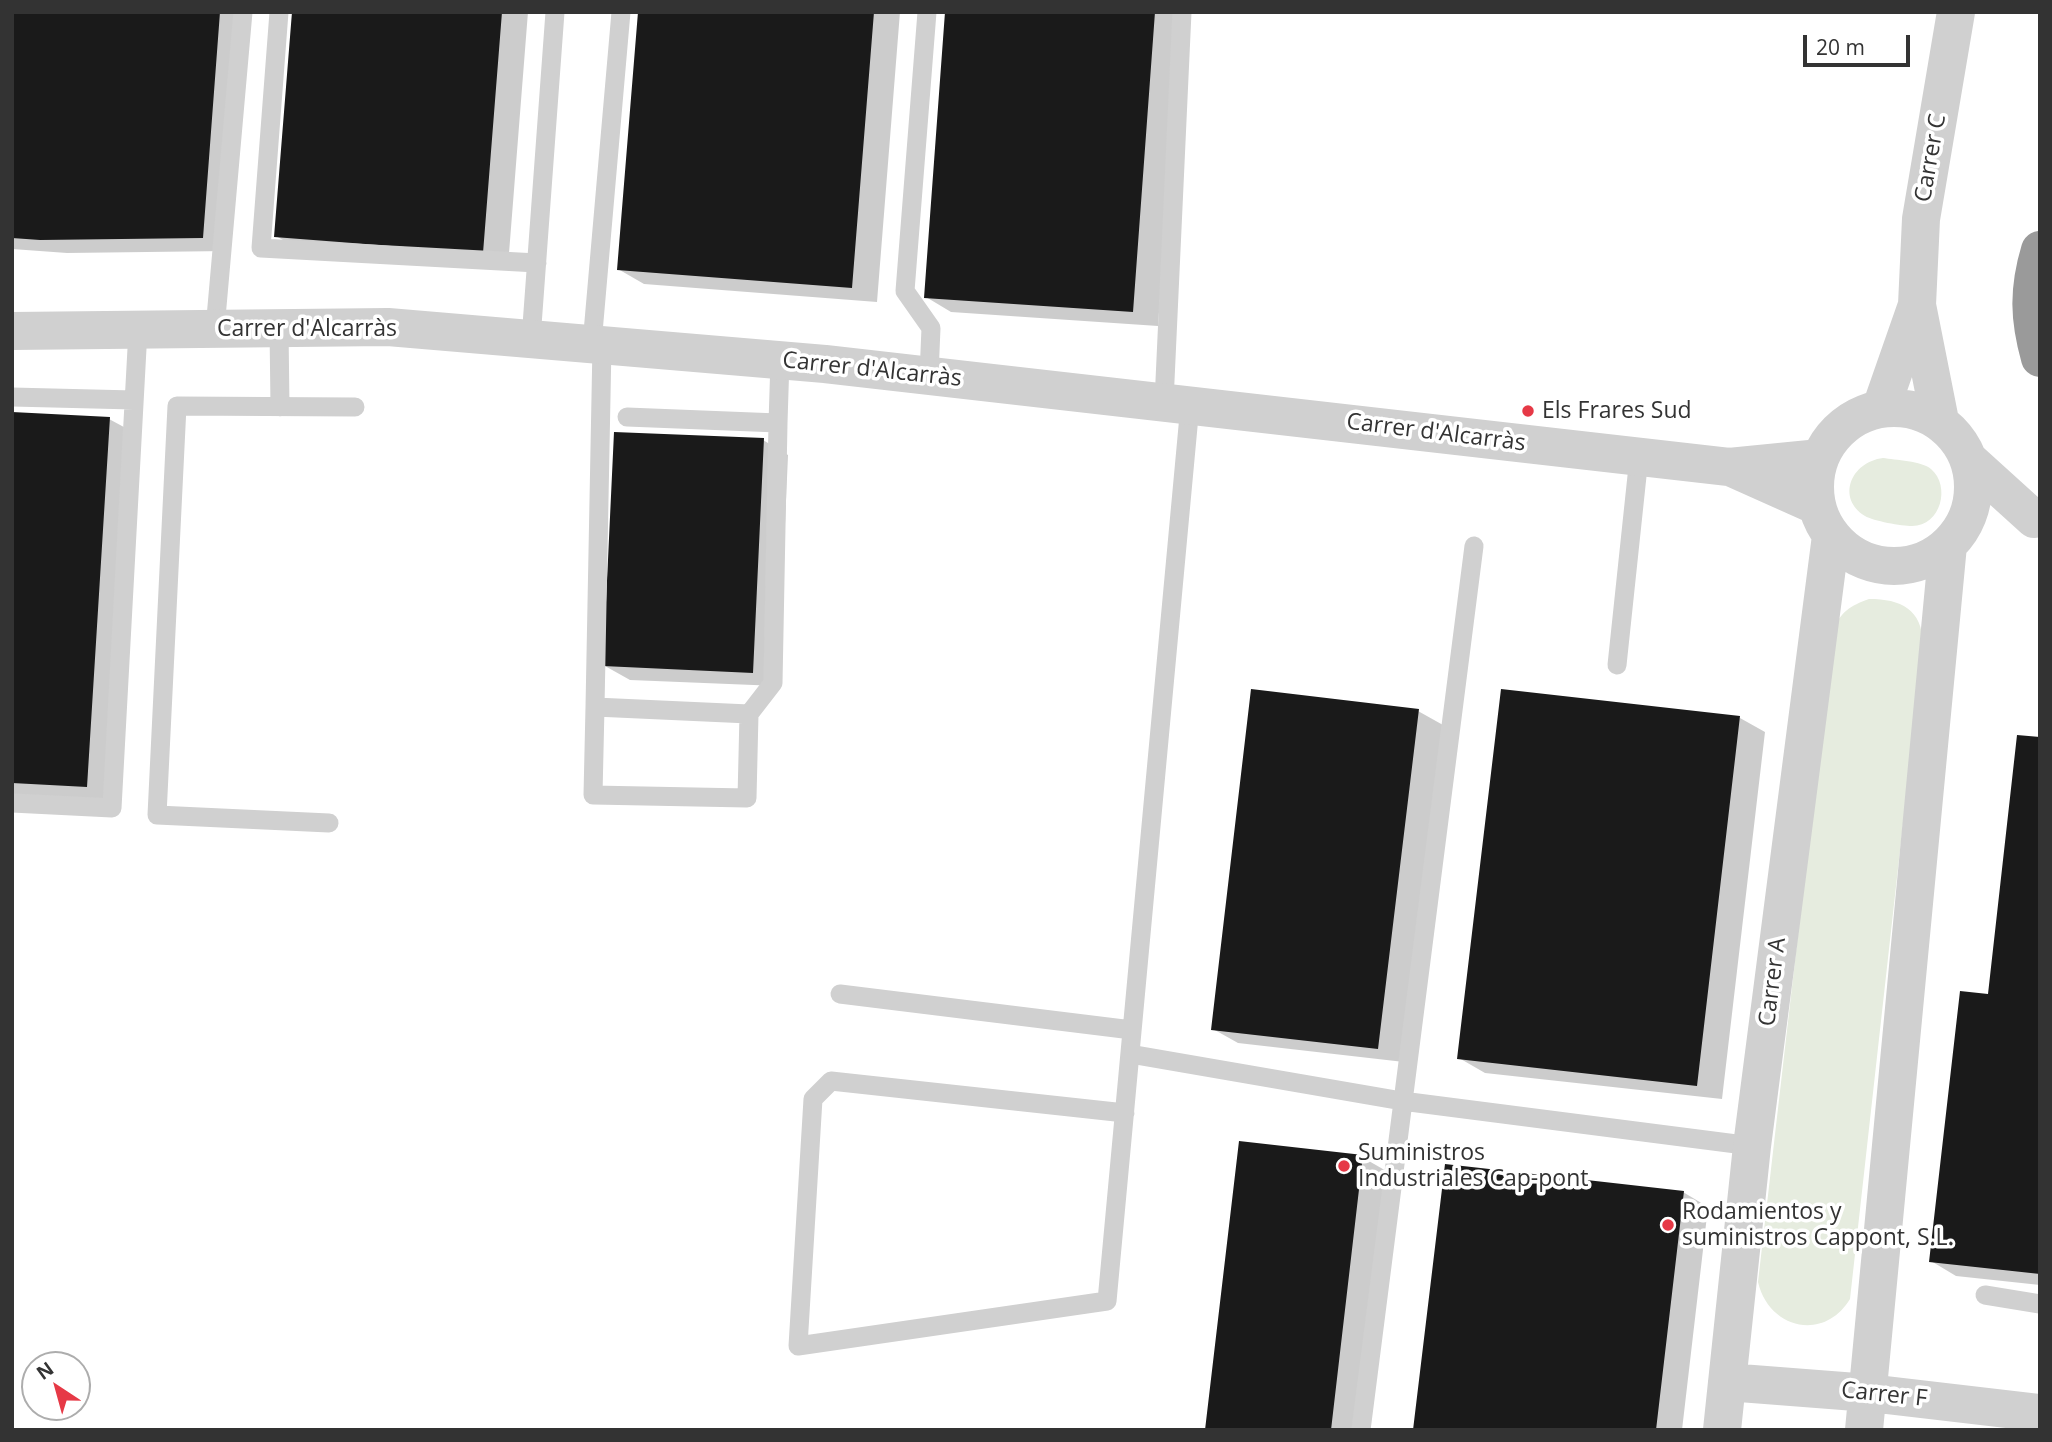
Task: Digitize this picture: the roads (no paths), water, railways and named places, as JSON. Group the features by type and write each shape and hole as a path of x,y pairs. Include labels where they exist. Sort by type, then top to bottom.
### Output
{"highway":[{"path":"2040,250 2030,293 2032,331 2040,358"}],"street":[{"name":"Carrer C","path":"1940,421 1917,305 1921,219 1956,12"},
{"name":"Carrer C","path":"1881,408 1917,305"},
{"name":"Carrer d'Alcarràs","path":"12,331 388,327 780,360 1729,467 1820,458"},
{"path":"1881,408 1922,412 1940,421 1958,439 1970,461 1974,485 1970,509 1954,538 1934,555 1913,564 1890,566 1868,562 1847,552 1824,521 1814,482 1820,458 1834,435 1855,417 1881,408"},
{"path":"1970,461 2037,519"},
{"name":"Carrer d'Alcarràs","path":"1729,467 1824,521"},
{"path":"1954,538 2037,519"},
{"name":"Carrer A","path":"1722,1430 1824,521"},
{"path":"1864,1430 1954,538"},
{"name":"Carrer F","path":"1727,1382 1868,1393 2040,1413"}],"lane":[{"path":"215,329 243,12"},
{"path":"279,12 261,248 537,264"},
{"path":"531,339 555,12"},
{"path":"621,12 597,344 593,795 747,798 749,714 773,683 780,360"},
{"path":"927,12 905,291 931,328 929,376"},
{"path":"1125,1113 831,1081 813,1099 798,1346 1107,1300 1125,1113 1132,1030 1177,404 1182,12"},
{"path":"279,328 280,407"},
{"path":"12,803 112,808 138,330"},
{"path":"12,397 134,400"},
{"path":"329,823 157,815 177,406 355,407"},
{"path":"627,417 778,423"},
{"path":"1617,665 1639,457"},
{"path":"1361,1430 1474,546"},
{"path":"595,708 749,714"},
{"path":"840,994 1132,1030"},
{"path":"1130,1054 1402,1101 1752,1146"},
{"path":"1985,1296 2040,1304"}],"place":[{"name":"Els Frares Sud","path":"1528,411"},
{"name":"Suministros Industriales Cap-pont","path":"1344,1166"},
{"name":"Rodamientos y suministros Cappont, S.L.","path":"1668,1225"}]}
